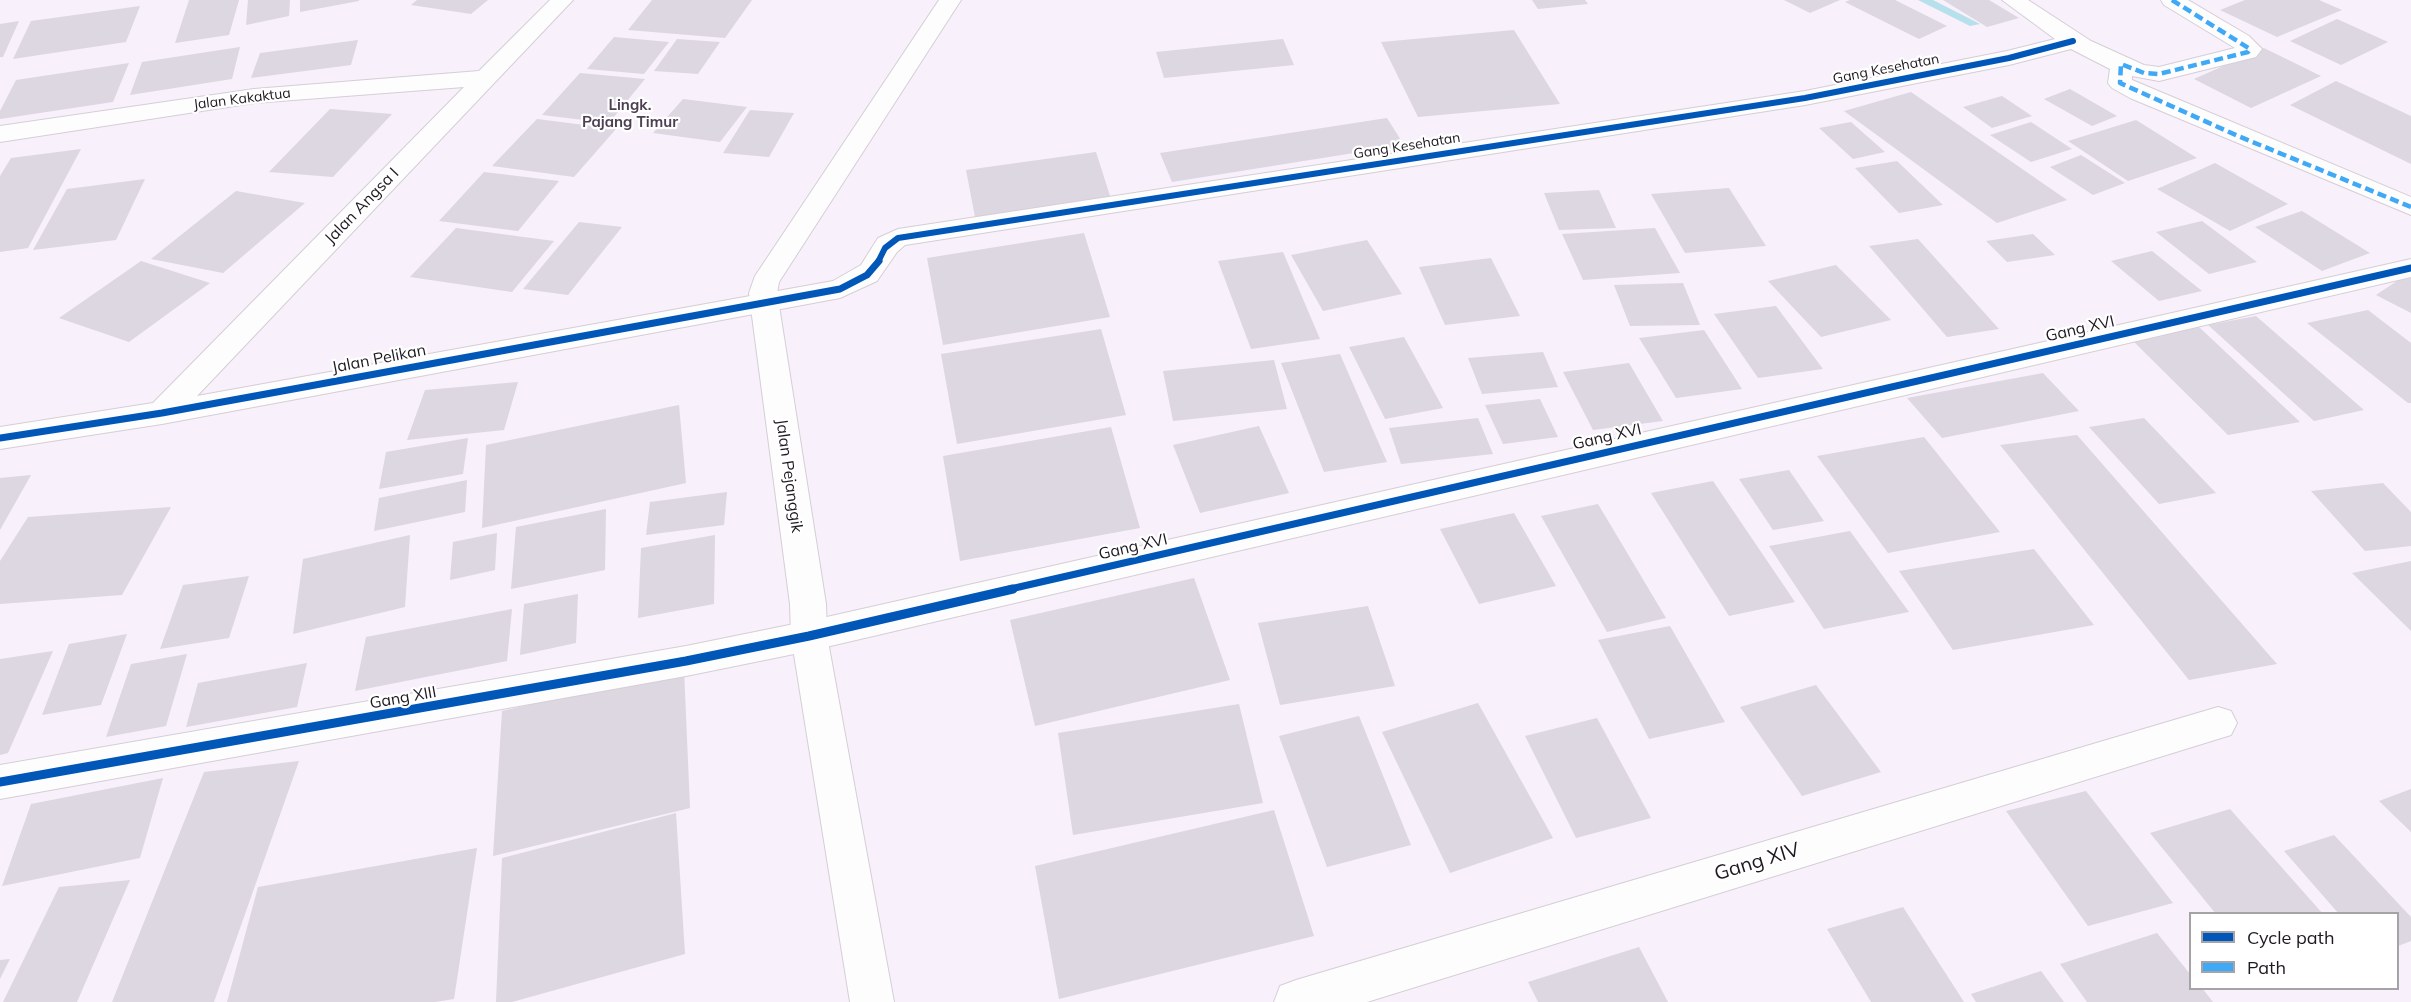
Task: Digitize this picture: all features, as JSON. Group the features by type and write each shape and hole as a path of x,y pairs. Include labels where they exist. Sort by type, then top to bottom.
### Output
{"street":[{"name":"Jalan Angsa I","path":"162,413 562,0"},
{"name":"Jalan Pejanggik","path":"872,1002 809,636 808,604 763,304 765,282 950,0"},
{"path":"2013,0 2073,41 2144,74 2158,74 2248,52 2250,49 2241,41 2172,0"},
{"name":"Gang Kesehatan","path":"763,304 840,289 860,280 874,267 883,247 898,238 1805,99 2009,58 2073,41"},
{"path":"2121,64 2120,83 2238,136 2411,207"},
{"name":"Jalan Kakaktua","path":"0,134 254,96 486,78"},
{"name":"Gang XVI","path":"809,636 1958,370 2411,268"},
{"name":"Jalan Pelikan","path":"0,438 162,413 570,336 763,304"},
{"name":"Gang XIII","path":"0,782 675,663 809,636"},
{"name":"Gang XIV","path":"1296,1002 2217,723"}],"building":[{"path":"189,0 239,0 229,35 175,43"},
{"path":"248,0 290,0 289,16 246,25"},
{"path":"300,0 359,0 359,1 300,12"},
{"path":"417,0 488,0 471,14 411,5"},
{"path":"652,0 752,0 725,38 628,30"},
{"path":"1532,0 1585,0 1588,4 1538,9"},
{"path":"1784,0 1840,0 1810,13"},
{"path":"1895,0 1947,26 1919,39 1845,2"},
{"path":"1943,0 1989,0 2019,18 1987,27"},
{"path":"2245,0 2319,0 2342,10 2277,37 2220,10"},
{"path":"140,6 126,42 13,59 31,21"},
{"path":"2337,19 2388,42 2341,65 2290,41"},
{"path":"19,21 3,57 0,57 0,24"},
{"path":"1514,30 1560,104 1418,117 1381,42"},
{"path":"614,37 669,42 644,74 587,69"},
{"path":"677,39 720,42 698,74 654,71"},
{"path":"1283,39 1294,65 1164,78 1156,52"},
{"path":"358,40 351,65 251,78 260,53"},
{"path":"240,47 232,79 130,95 142,62"},
{"path":"2264,48 2321,76 2251,108 2194,79"},
{"path":"129,63 113,102 0,119 0,111 16,80"},
{"path":"580,73 645,79 609,123 542,115"},
{"path":"2336,81 2411,116 2411,164 2290,105"},
{"path":"2070,89 2117,116 2092,126 2044,99"},
{"path":"1911,92 2067,200 1997,223 1844,111"},
{"path":"2002,96 2032,116 1992,128 1963,107"},
{"path":"683,99 747,107 720,142 653,133"},
{"path":"330,109 392,114 333,177 269,172"},
{"path":"750,110 794,113 769,157 723,153"},
{"path":"1387,118 1404,145 1172,182 1160,153"},
{"path":"537,119 616,129 574,177 492,166"},
{"path":"2136,120 2197,158 2128,181 2068,141"},
{"path":"1851,122 1885,152 1853,159 1819,128"},
{"path":"2031,122 2072,149 2031,162 1990,135"},
{"path":"81,149 28,248 0,252 0,176 11,158"},
{"path":"1096,152 1111,199 975,217 966,170"},
{"path":"2081,155 2125,183 2093,195 2050,167"},
{"path":"1897,161 1943,205 1899,213 1855,168"},
{"path":"2215,163 2288,204 2230,231 2157,189"},
{"path":"484,172 559,181 518,231 439,221"},
{"path":"145,179 116,240 33,250 67,189"},
{"path":"1729,188 1766,246 1685,253 1651,194"},
{"path":"1599,190 1616,228 1559,230 1544,193"},
{"path":"236,191 305,203 223,273 151,259"},
{"path":"2302,211 2370,253 2322,271 2255,227"},
{"path":"2202,221 2257,262 2209,274 2156,232"},
{"path":"579,222 622,227 568,295 523,289"},
{"path":"456,228 554,241 512,292 410,277"},
{"path":"1655,228 1680,273 1583,280 1562,234"},
{"path":"1084,233 1110,317 943,345 927,258"},
{"path":"2033,234 2055,255 2007,262 1986,241"},
{"path":"1918,239 1999,329 1947,337 1869,246"},
{"path":"1367,240 1402,294 1323,311 1291,255"},
{"path":"2152,251 2202,291 2159,301 2111,261"},
{"path":"1283,252 1320,339 1251,349 1218,261"},
{"path":"1491,258 1520,316 1445,325 1419,267"},
{"path":"141,261 210,283 129,342 59,318"},
{"path":"1836,265 1891,320 1821,337 1768,281"},
{"path":"2409,273 2411,274 2411,313 2376,295"},
{"path":"1683,283 1700,325 1630,326 1614,285"},
{"path":"1776,306 1823,369 1758,378 1714,314"},
{"path":"2368,310 2411,343 2411,403 2408,403 2307,323"},
{"path":"2256,316 2364,410 2314,421 2208,325"},
{"path":"2199,327 2300,422 2228,435 2131,339"},
{"path":"1101,329 1126,415 957,444 941,354"},
{"path":"1704,330 1742,389 1676,398 1639,338"},
{"path":"1404,337 1443,408 1385,419 1349,347"},
{"path":"1543,352 1558,387 1482,394 1468,358"},
{"path":"1340,354 1387,462 1324,472 1281,363"},
{"path":"1274,360 1287,409 1173,421 1163,371"},
{"path":"1629,363 1663,421 1593,430 1563,372"},
{"path":"2043,373 2079,411 1942,438 1907,398"},
{"path":"518,382 504,430 407,440 425,390"},
{"path":"1540,399 1558,437 1503,444 1485,405"},
{"path":"679,405 686,483 482,528 486,445"},
{"path":"1478,418 1493,454 1401,464 1389,428"},
{"path":"2144,418 2216,493 2159,504 2089,427"},
{"path":"1259,426 1289,493 1200,513 1173,445"},
{"path":"1111,427 1140,528 960,561 943,456"},
{"path":"2077,435 2277,664 2189,680 2000,445"},
{"path":"1924,437 2000,532 1888,553 1817,456"},
{"path":"468,438 463,474 379,489 386,452"},
{"path":"1789,470 1824,521 1773,530 1739,479"},
{"path":"31,475 0,530 0,478"},
{"path":"467,480 465,512 374,531 379,498"},
{"path":"1713,481 1795,602 1729,616 1651,493"},
{"path":"2383,483 2411,512 2411,546 2365,551 2311,491"},
{"path":"727,492 724,525 646,535 650,502"},
{"path":"1598,504 1666,618 1607,632 1541,516"},
{"path":"171,507 122,595 0,604 0,561 28,517"},
{"path":"606,509 605,570 511,589 516,527"},
{"path":"1514,513 1556,586 1479,604 1440,529"},
{"path":"1850,531 1909,612 1824,629 1769,546"},
{"path":"497,533 495,570 450,580 453,542"},
{"path":"410,535 405,607 293,634 303,559"},
{"path":"715,535 714,604 638,618 641,548"},
{"path":"2034,549 2094,625 1953,650 1899,571"},
{"path":"2411,561 2411,631 2352,573"},
{"path":"249,576 229,638 160,649 183,585"},
{"path":"1194,578 1230,680 1035,726 1010,620"},
{"path":"578,594 576,643 520,655 524,604"},
{"path":"1368,606 1395,686 1280,705 1258,623"},
{"path":"512,609 507,661 355,691 366,637"},
{"path":"1670,626 1725,722 1649,739 1598,640"},
{"path":"127,634 101,705 42,715 69,644"},
{"path":"53,651 8,753 0,755 0,659"},
{"path":"187,654 166,726 106,737 131,664"},
{"path":"307,663 297,707 186,727 198,683"},
{"path":"684,669 690,808 493,856 502,711"},
{"path":"1816,685 1881,772 1802,796 1740,707"},
{"path":"1478,703 1553,838 1450,873 1382,732"},
{"path":"1239,704 1263,803 1073,835 1058,733"},
{"path":"1359,716 1411,845 1327,867 1279,736"},
{"path":"1597,718 1651,818 1576,838 1525,736"},
{"path":"299,761 214,1002 112,1002 204,772"},
{"path":"163,778 140,858 2,886 31,804"},
{"path":"2411,789 2411,832 2379,801"},
{"path":"2086,791 2173,903 2088,926 2006,811"},
{"path":"2230,809 2321,912 2214,912 2150,833"},
{"path":"1274,810 1314,936 1059,999 1035,866"},
{"path":"676,813 685,954 512,1002 496,1002 502,858"},
{"path":"2334,835 2411,917 2411,941 2399,946 2399,912 2337,912 2284,851"},
{"path":"477,848 454,999 435,1002 227,1002 258,887"},
{"path":"130,880 77,1002 3,1002 59,887"},
{"path":"1903,907 1964,1002 1871,1002 1827,929"},
{"path":"2157,933 2189,973 2189,990 2204,990 2213,1002 2087,1002 2060,964"},
{"path":"1639,947 1668,1002 1538,1002 1528,982"},
{"path":"10,959 0,979 0,960"},
{"path":"2041,971 2064,1002 1976,1002 1971,994"}],"waterway":[{"path":"1924,0 1974,24"}],"marked path":[{"path":"2172,0 2241,41 2250,49 2248,52 2159,74 2144,73 2121,64 2120,83 2238,136 2411,207"}],"cycle path":[{"path":"0,438 162,413 840,289 871,272 885,248 898,238 1805,98 2009,58 2073,41"},
{"path":"0,782 686,661 809,636 2411,268"}],"district":[{"name":"Lingk. Pajang Timur","path":"630,114"}]}
